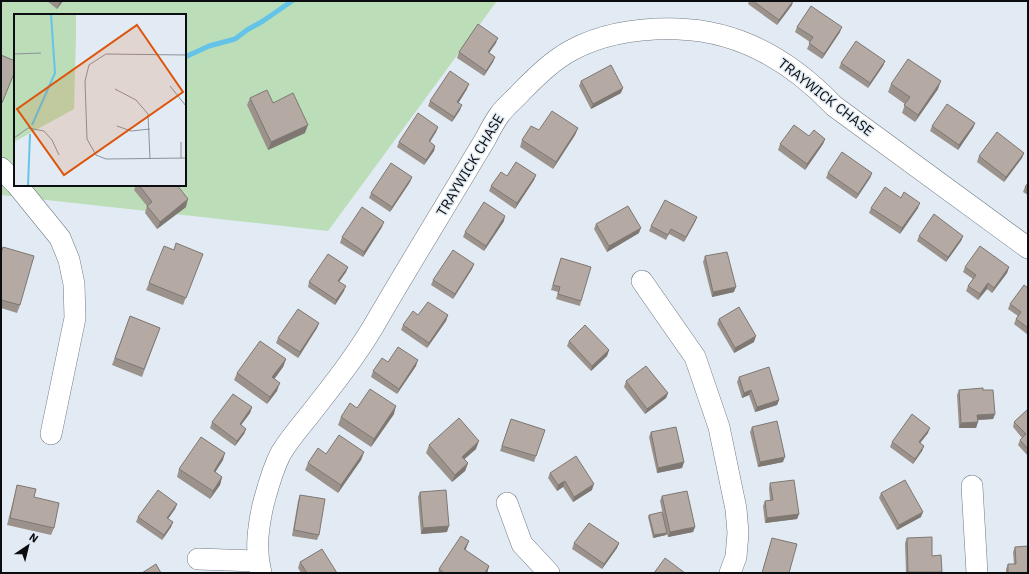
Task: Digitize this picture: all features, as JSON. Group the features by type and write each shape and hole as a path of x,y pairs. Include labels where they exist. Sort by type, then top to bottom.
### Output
{"street":[{"name":"TRAYWICK CHASE","path":"260,567 257,537 271,476 281,454 294,434 310,415 364,342 500,114 550,65 570,51 592,41 615,34 639,30 688,29 712,33 758,48 799,73 818,89 834,106 1028,248"},
{"path":"1,168 14,182"},
{"path":"18,186 60,238 69,260 74,284 75,318 51,434"},
{"path":"642,281 695,357 719,427 736,508 738,533 736,557 730,573"},
{"path":"972,486 978,573"},
{"path":"507,503 522,544 549,573"},
{"path":"198,558 260,567"}],"green space":[{"path":"1,1 497,1 328,231 1,195"}],"building":[{"path":"753,1 793,1 779,20"},
{"path":"811,6 842,27 824,54 809,43 813,37 797,27"},
{"path":"478,24 498,38 488,52 495,57 486,71 459,52"},
{"path":"856,41 885,61 870,83 841,63"},
{"path":"1,55 14,61 14,73 2,103"},
{"path":"908,59 941,81 918,115 904,105 910,97 891,84"},
{"path":"611,65 623,88 593,104 581,81"},
{"path":"450,71 469,84 457,102 462,105 454,117 430,101"},
{"path":"267,90 273,103 293,93 308,125 271,142 250,98"},
{"path":"947,104 975,123 959,145 932,126"},
{"path":"552,111 578,128 556,162 522,140 531,126 539,130"},
{"path":"418,113 438,127 429,141 435,146 426,160 399,142"},
{"path":"794,125 809,136 814,130 825,139 807,164 780,144"},
{"path":"997,132 1024,153 1006,177 979,156"},
{"path":"842,152 872,173 858,194 828,173"},
{"path":"516,162 536,175 517,203 491,186 501,172 507,176"},
{"path":"391,163 412,177 392,207 371,193"},
{"path":"140,186 178,186 188,199 160,222 147,206 152,202"},
{"path":"885,187 901,198 904,192 920,203 902,228 871,208"},
{"path":"665,200 697,217 686,237 671,229 668,235 651,226"},
{"path":"484,202 505,216 486,246 465,232"},
{"path":"628,206 641,228 609,246 596,224"},
{"path":"362,207 384,222 364,252 342,237"},
{"path":"934,214 963,236 948,257 919,236"},
{"path":"176,243 203,254 186,298 149,283 164,246 174,250"},
{"path":"980,246 1009,267 994,288 988,283 980,294 968,286 976,275 965,267"},
{"path":"3,247 34,256 20,305 1,300 1,253"},
{"path":"453,250 474,264 455,294 433,280"},
{"path":"727,252 736,287 713,292 705,256"},
{"path":"328,254 348,267 338,281 346,286 336,300 309,282"},
{"path":"561,258 591,267 581,301 558,294 560,287 553,285"},
{"path":"1024,285 1028,288 1028,328 1016,319 1021,312 1010,304"},
{"path":"428,302 448,315 429,343 403,325 413,311 418,315"},
{"path":"739,307 756,336 735,348 719,319"},
{"path":"298,309 319,323 300,352 278,338"},
{"path":"130,316 160,328 144,369 115,358"},
{"path":"585,325 609,350 592,366 569,341"},
{"path":"260,341 286,359 272,377 280,383 270,397 237,373"},
{"path":"398,347 418,360 399,389 373,371 382,358 388,362"},
{"path":"646,366 668,393 647,409 626,381"},
{"path":"769,367 779,400 757,407 751,390 744,393 739,377"},
{"path":"983,388 983,390 993,390 995,414 977,415 978,422 961,423 959,390"},
{"path":"370,389 396,406 374,439 341,417 350,403 357,408"},
{"path":"233,394 252,407 240,424 246,429 237,441 212,422"},
{"path":"1028,409 1028,449 1020,440 1026,434 1014,422"},
{"path":"912,414 930,428 919,442 924,446 915,459 892,442"},
{"path":"459,418 479,441 462,457 468,463 455,475 429,445"},
{"path":"511,419 545,430 536,456 502,446"},
{"path":"777,421 785,457 760,462 752,427"},
{"path":"676,427 684,462 658,468 651,432"},
{"path":"339,435 364,452 341,485 308,463 318,448 326,454"},
{"path":"201,437 225,453 214,471 222,477 213,491 179,469"},
{"path":"576,456 594,484 574,497 565,481 558,485 550,473"},
{"path":"794,480 799,514 767,518 765,501 773,500 770,483"},
{"path":"905,480 923,512 899,525 881,493"},
{"path":"17,485 36,489 34,497 59,503 54,528 10,518"},
{"path":"158,490 177,504 167,518 173,522 164,535 138,517"},
{"path":"446,490 449,526 423,528 420,492"},
{"path":"687,491 695,527 670,532 662,496"},
{"path":"300,495 325,499 319,535 294,530"},
{"path":"662,512 667,533 654,535 649,515"},
{"path":"589,523 619,543 604,564 574,543"},
{"path":"461,536 469,541 464,549 489,566 485,573 444,573 439,569"},
{"path":"932,537 932,556 941,555 942,572 908,572 907,538"},
{"path":"772,538 797,544 789,573 762,573"},
{"path":"1028,546 1028,573 1008,573 1008,564 1016,564 1015,547"},
{"path":"322,549 337,573 307,573 300,562"},
{"path":"665,558 685,573 654,573"},
{"path":"156,564 161,573 142,573"}],"waterway":[{"path":"186,57 209,46 235,39 292,1"}]}
